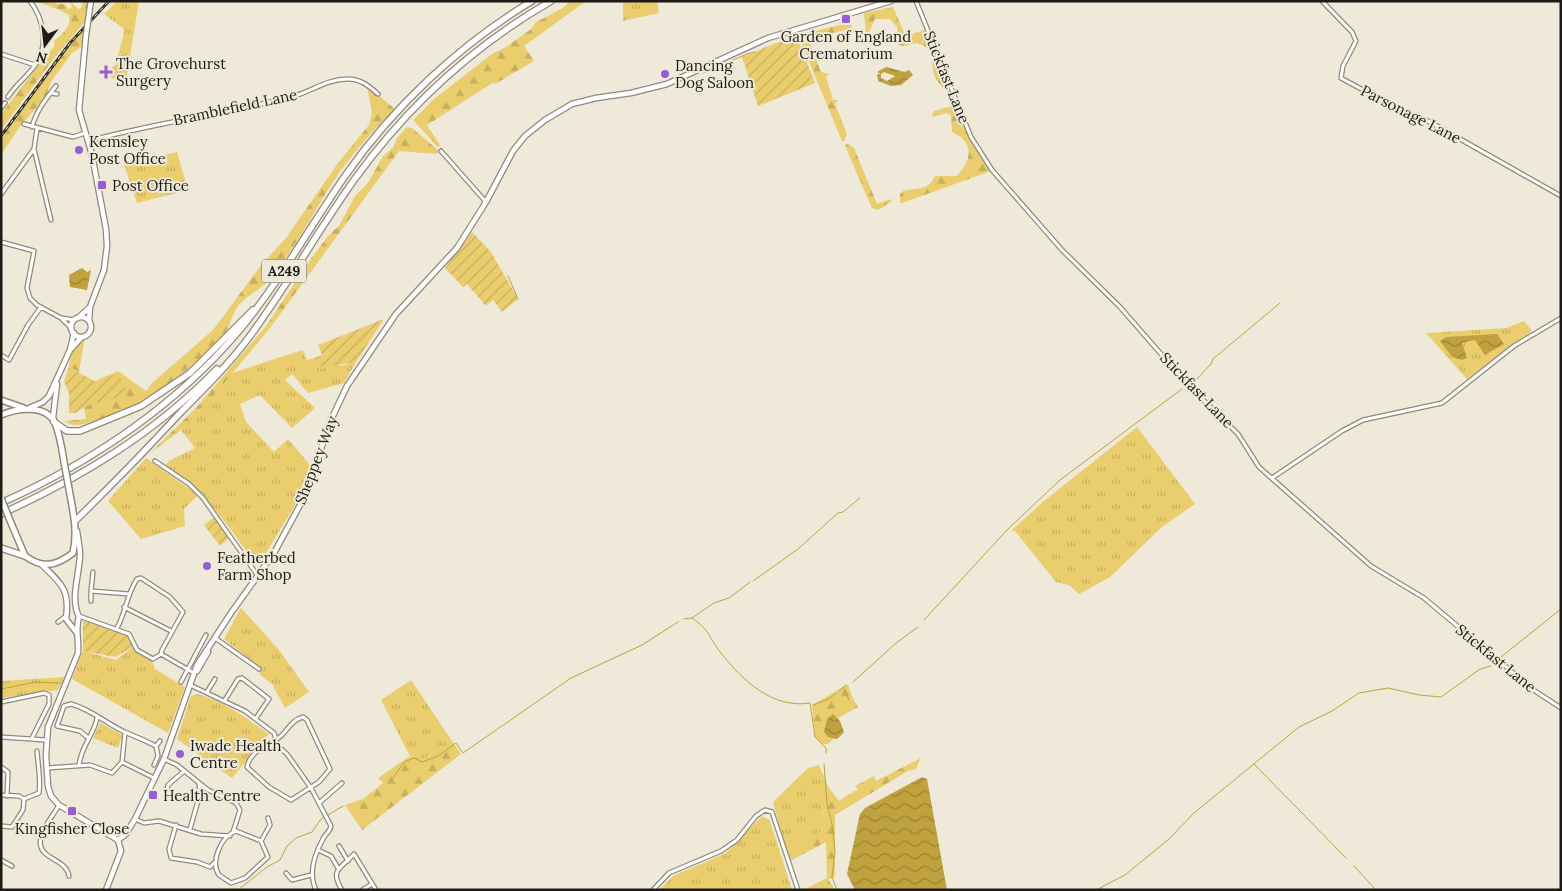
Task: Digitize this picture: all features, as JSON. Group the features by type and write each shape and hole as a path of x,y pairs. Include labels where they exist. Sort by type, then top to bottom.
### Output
{"highway":[{"name":"A249","path":"1,503 75,467 136,427 182,390 212,361 260,304 346,175 387,123 452,59 487,31 532,1"},
{"name":"A249","path":"76,520 212,381 239,350 269,309 354,181 396,128 456,68 494,38 551,1"},
{"name":"A249","path":"54,422 67,431 80,430 120,415 156,397 190,372 228,336 249,312 260,304"},
{"name":"A249","path":"1,514 77,477 143,434 209,377 269,309"},
{"path":"1,548 25,556"}],"main road":[{"path":"1,400 26,409"},
{"path":"1,415 11,411 37,410 54,422 76,520 72,553 58,563 42,565 25,556 1,498"}],"street":[{"path":"8,97 35,65 42,45 42,30 38,14 30,1"},
{"path":"70,350 91,330 89,321 90,307 104,270 107,237 88,141 78,104 91,1"},
{"name":"Sheppey Way","path":"194,673 206,658 215,638 274,554 306,494 330,422 347,386 400,309 457,248 520,142 534,128 572,104 596,98 630,94 667,84 768,38 891,1"},
{"name":"Stickfast Lane","path":"916,1 971,137 1000,180 1062,250 1120,307 1188,384 1233,429 1259,467 1371,566 1424,598 1535,691 1561,708"},
{"name":"Parsonage Lane","path":"1322,1 1352,32 1356,41 1343,66 1341,78 1394,108 1430,122 1561,196"},
{"path":"1,54 35,65"},
{"name":"Bramblefield Lane","path":"88,141 175,120 292,97 331,80 351,79 362,81 378,94"},
{"path":"32,127 36,112 48,99 56,86"},
{"path":"51,92 57,94"},
{"path":"1,108 4,103"},
{"path":"24,124 37,129 72,136 85,133"},
{"path":"37,129 34,149 51,220"},
{"path":"1,194 34,149"},
{"path":"442,151 486,202"},
{"path":"1,242 34,250 27,292 33,302 61,318 73,331 82,337"},
{"path":"1,355 9,360 28,325 41,307"},
{"path":"26,409 43,402 49,396 58,381 70,350 76,319 90,307"},
{"path":"61,318 89,321"},
{"path":"1272,478 1342,431 1363,420 1442,403 1514,346 1561,318"},
{"path":"54,422 58,381"},
{"path":"155,461 189,484 203,498 258,576"},
{"path":"76,520 80,554 74,601 77,614 76,632"},
{"path":"42,565 64,588 68,601 68,623 76,632 79,641 75,662 51,716 46,740 46,768 50,791 59,806 118,840 121,851 106,890"},
{"path":"91,601 93,572"},
{"path":"88,619 68,623 58,622 67,614 77,614 117,628 133,638 137,650 153,659 162,654 171,631 183,612 170,597 141,578 129,594 124,607 123,618 117,628"},
{"path":"91,591 129,594"},
{"path":"124,607 171,631"},
{"path":"181,682 206,635"},
{"path":"215,638 237,651 259,670"},
{"path":"118,840 126,834 135,819 164,759 194,673 162,654"},
{"path":"207,692 215,678"},
{"path":"225,700 238,679 242,678 269,699 256,718"},
{"path":"190,685 225,700 256,718 274,733 278,746 287,754 311,788 330,823 330,831 323,838 310,875 316,890"},
{"path":"1,702 44,692 50,695 49,704 32,738"},
{"path":"87,737 80,731 57,726 64,706 74,705 126,733 136,735 156,746 158,756 154,765"},
{"path":"303,717 307,720 330,767 328,774 311,788 294,800 290,800 249,770 248,762 261,747 276,740 298,718 303,717"},
{"path":"79,765 87,737 93,732 98,718"},
{"path":"46,768 90,765 112,773 122,762 126,733"},
{"path":"1,737 46,740"},
{"path":"156,746 160,741"},
{"path":"24,799 39,793 40,782 37,751"},
{"path":"164,759 177,765 183,772 208,790 236,802 240,810 233,832 222,843 215,863 215,870 224,879 231,883 245,878 268,858 261,840"},
{"path":"122,762 154,778"},
{"path":"1,767 8,772 7,796"},
{"path":"167,789 183,772"},
{"path":"318,803 342,783"},
{"path":"190,829 200,794 198,784"},
{"path":"200,794 208,790"},
{"path":"1,795 19,796 24,799"},
{"path":"1,826 12,827 23,810 24,799"},
{"path":"59,806 44,830 40,845 43,852 70,873"},
{"path":"653,890 669,873 721,851 737,840 756,816 765,810 772,812 798,890"},
{"path":"261,840 270,825 268,818"},
{"path":"135,819 144,823 159,821 190,829 201,834 230,836"},
{"path":"176,826 169,850 171,858 197,862 210,867 215,863"},
{"path":"233,832 261,840"},
{"path":"339,846 348,861"},
{"path":"318,850 331,856 338,868"},
{"path":"342,890 335,878 338,868 354,854 376,890"},
{"path":"1,860 12,866"},
{"path":"286,873 292,880 310,875"},
{"path":"362,890 372,884"}],"green space":[{"path":"33,1 55,1 57,4 65,4 68,9 72,7 70,1 78,9 81,8 83,1 89,1 84,23 55,57 1,130 1,114 45,57 42,52 47,54 54,47 54,41 63,33 70,19 69,15 55,8"},
{"path":"117,1 139,1 126,81 111,78 112,67 116,65 124,29 104,14"},
{"path":"570,1 586,1 524,46 534,61 495,84 494,82 427,125 440,145 438,147 413,120 434,99 492,54 506,47 530,30 536,22 563,8"},
{"path":"623,1 657,1 659,13 623,21"},
{"path":"893,7 906,37 926,29 970,138 991,171 902,203 900,203 900,194 903,191 925,187 929,185 935,176 957,176 966,164 969,152 965,141 952,132 951,116 947,113 933,117 932,115 934,111 949,107 953,103 949,92 936,80 933,73 932,56 929,50 917,43 904,46 899,45 897,27 890,19 875,19 868,35 866,33 864,13"},
{"path":"848,23 852,26 850,29 814,37 809,41 821,72 829,74 826,77 833,100 838,100 835,104 847,134 844,141 842,141 798,35"},
{"path":"82,31 84,32 81,47 72,53 50,83 47,96 21,125 1,155 1,139 65,50"},
{"path":"796,35 815,83 758,106 742,57"},
{"path":"367,86 395,109 349,160 333,182 300,237 270,279 239,304 225,333 184,373 152,396 117,413 90,422 73,425 64,421 86,419 84,408 92,403 106,403 126,392 95,381 118,371 146,391 151,384 213,330 262,264 286,238 338,163 369,125 372,113"},
{"path":"407,127 412,128 438,150 438,154 399,151 270,328 220,388 181,430 149,454 196,408 266,326 313,256 329,235 339,226 355,196 368,183 383,156 393,148 397,138"},
{"path":"848,144 854,148 877,204 891,199 892,201 878,210 872,208 845,145"},
{"path":"177,152 188,190 137,203 124,165"},
{"path":"472,232 491,252 518,299 502,312 493,300 486,306 467,284 463,287 445,268"},
{"path":"384,319 356,362 322,369 314,358 322,355 318,345"},
{"path":"1524,321 1532,331 1467,379 1426,333 1507,328"},
{"path":"85,336 79,372 69,367 76,346"},
{"path":"303,350 307,360 314,358 322,369 334,363 341,366 356,362 344,383 308,393 292,374 285,380 315,408 292,428 260,395 240,404 246,422 274,452 288,439 310,465 294,507 260,563 254,562 224,521 204,498 193,487 165,466 169,461 195,448 181,430 232,373"},
{"path":"69,367 96,382 118,373 127,392 106,403 92,403 75,413 69,413 69,394 64,381"},
{"path":"1137,427 1195,504 1163,526 1110,577 1079,594 1069,585 1056,582 1015,531 1011,531 1044,501"},
{"path":"146,458 198,495 184,509 185,526 141,539 108,501"},
{"path":"216,516 230,537 220,546 204,525"},
{"path":"241,608 279,650 309,692 285,708 272,684 259,674 262,669 224,639"},
{"path":"83,621 120,631 131,641 133,647 115,657 83,651"},
{"path":"133,647 135,652 152,661 155,669 185,687 168,733 72,679 83,651 116,660"},
{"path":"65,677 58,690 1,698 1,681"},
{"path":"411,680 452,741 423,759 410,756 381,700"},
{"path":"848,684 858,707 838,718 844,732 828,744 822,744 815,737 812,705"},
{"path":"197,694 226,706 269,734 232,778 177,739 191,696"},
{"path":"100,723 123,735 118,748 93,738"},
{"path":"452,741 461,754 362,830 345,805 363,799 383,783 378,778 410,756 423,759"},
{"path":"921,758 916,769 908,771 835,815 835,877 828,879 835,890 803,890 827,878 826,842 790,861 786,850 825,829 823,809 829,788 839,801 858,789 855,786 874,776 876,781"},
{"path":"819,765 829,788 823,809 825,829 786,850 773,802 808,768"},
{"path":"762,816 770,821 792,890 659,890 673,876 726,853"}],"water":[{"path":"886,67 905,72 909,70 913,75 901,85 891,86 878,81 877,74 881,74 877,72","holes":["884,72 895,76 887,81 881,78 881,74"]},
{"path":"82,268 87,272 91,270 87,290 70,287 69,275"},
{"path":"1497,334 1504,344 1485,355 1475,340 1462,343 1467,358 1462,360 1452,357 1440,341 1446,337"},
{"path":"833,714 840,721 844,732 837,739 828,737 824,732 827,719"},
{"path":"922,777 927,779 947,890 855,890 847,874 860,814 865,808"}],"waterway":[{"path":"703,73 755,52"},
{"path":"508,276 518,299"},
{"path":"1194,382 1211,364 1213,359 1280,303"},
{"path":"924,620 1008,529 1060,480 1182,389"},
{"path":"753,581 798,549 838,513 843,512 860,498"},
{"path":"692,618 714,603 729,598 750,582"},
{"path":"1501,657 1561,609"},
{"path":"684,619 692,618 703,627 730,663 749,683 760,691 784,702 796,704 810,703 815,737 826,748 826,753"},
{"path":"393,778 404,762 414,758 422,762 438,756 456,743 463,753 571,678 642,645 678,622"},
{"path":"853,682 895,644 918,627"},
{"path":"1096,890 1125,875 1169,839 1194,813 1299,727 1332,711 1359,693 1388,688 1419,695 1441,697 1480,669 1491,666"},
{"path":"1,689 36,682 61,683"},
{"path":"839,691 846,685"},
{"path":"844,689 849,700"},
{"path":"813,705 829,699 836,693"},
{"path":"824,764 827,804 832,824 835,851 832,877 837,890"},
{"path":"1254,764 1346,858"},
{"path":"238,890 267,867 280,860 287,846 296,838 312,832 321,819 343,806"},
{"path":"1354,866 1376,890"}],"railway":[{"path":"1,136 70,43 109,1"}],"place":[{"name":"Garden of England Crematorium","path":"846,19"},
{"name":"The Grovehurst Surgery","path":"106,72"},
{"name":"Dancing Dog Saloon","path":"665,74"},
{"name":"Kemsley Post Office","path":"79,150"},
{"name":"Post Office","path":"102,185"},
{"name":"Featherbed Farm Shop","path":"207,566"},
{"name":"Iwade Health Centre","path":"180,754"},
{"name":"Health Centre","path":"153,795"},
{"name":"Kingfisher Close","path":"72,811"}]}
